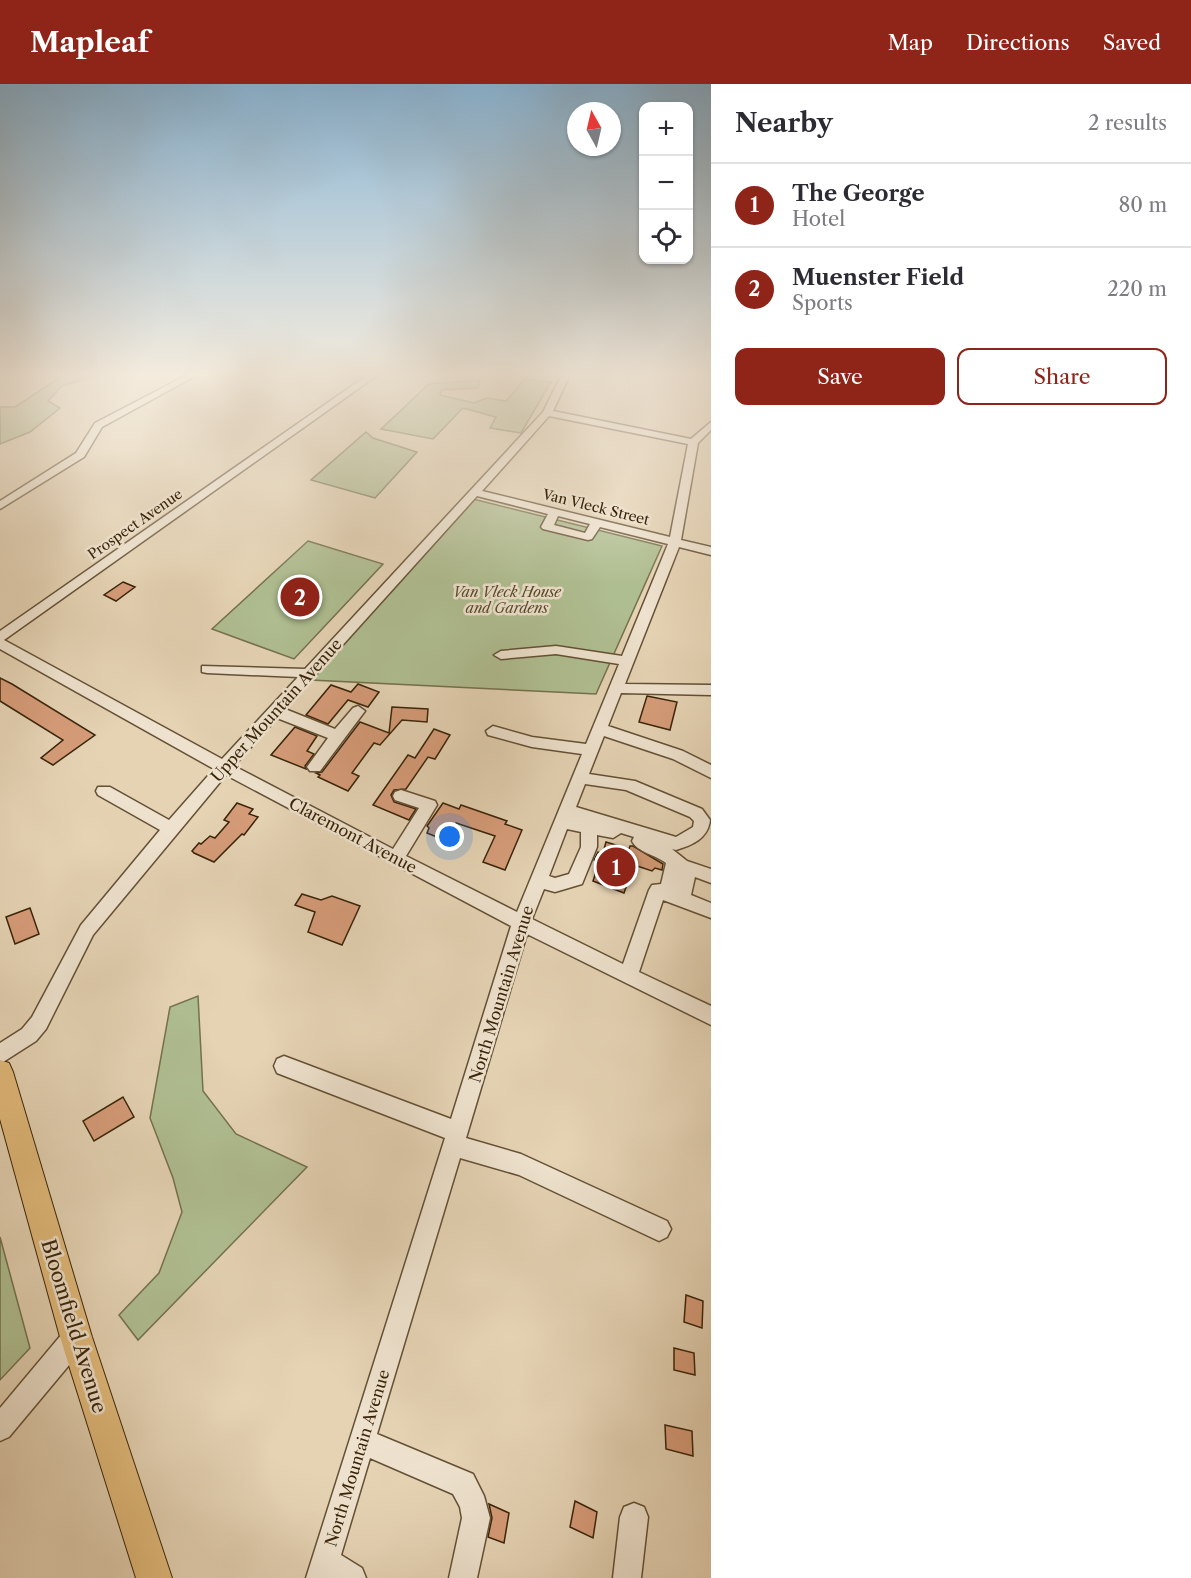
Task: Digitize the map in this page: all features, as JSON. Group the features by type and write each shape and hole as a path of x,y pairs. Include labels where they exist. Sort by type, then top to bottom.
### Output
{"main road":[{"name":"Bloomfield Avenue","path":"0,1072 76,1337 154,1578"}],"street":[{"path":"0,506 80,455 87,444"},
{"name":"Prospect Avenue","path":"0,637 276,444"},
{"name":"Upper Mountain Avenue","path":"0,1055 29,1035 39,1023 87,930 171,828 307,674 518,444"},
{"name":"North Mountain Avenue","path":"322,1570 521,924 675,542 693,444"},
{"name":"Van Vleck Street","path":"473,492 711,551"},
{"path":"554,512 547,527 575,535 590,536 597,523"},
{"name":"Claremont Avenue","path":"0,643 117,711 521,924 711,1016"},
{"path":"501,655 555,650 583,652 623,673 711,690"},
{"path":"207,669 250,672 279,669 307,674"},
{"path":"275,711 338,736"},
{"path":"315,766 358,711"},
{"path":"601,729 678,755 711,772"},
{"path":"493,731 532,742 591,750"},
{"path":"565,816 676,844 697,834 702,827 702,820 696,813 684,807 648,795 629,785 580,778"},
{"path":"104,791 139,807 142,814 171,828"},
{"path":"396,858 429,805 401,796"},
{"path":"565,816 589,829 609,830 643,842 681,864 711,876"},
{"path":"538,880 555,885 576,879 589,847 589,829"},
{"path":"673,896 681,864"},
{"path":"628,976 658,890 711,911"},
{"path":"284,1066 521,1165 659,1228"},
{"path":"0,1428 76,1337"},
{"path":"362,1441 463,1484 472,1497 477,1515 463,1578"},
{"path":"627,1578 634,1517"},
{"path":"322,1570 352,1578"}],"green space":[{"path":"353,444 391,444 417,452 375,498 311,480"},
{"name":"Van Vleck House and Gardens","path":"473,499 662,546 596,694 311,680"},
{"path":"308,541 383,564 294,659 212,629"},
{"path":"198,996 203,1091 236,1134 307,1167 138,1340 119,1315 159,1273 182,1212 173,1178 150,1118 170,1007"},
{"path":"0,1237 30,1348 0,1380"}],"building":[{"path":"123,582 135,587 116,601 104,595"},
{"path":"0,678 95,735 53,765 41,758 63,740 0,701"},
{"path":"358,684 379,692 368,707 348,700 328,724 306,715 331,685 351,692"},
{"path":"647,696 677,702 670,730 639,722"},
{"path":"392,707 428,709 427,722 402,720 380,745 374,743 352,773 359,776 348,791 318,777 320,775 316,773 322,772 360,722 389,733"},
{"path":"295,727 317,736 307,751 314,754 305,766 306,769 271,755"},
{"path":"434,729 450,735 435,759 428,757 406,789 394,790 391,795 394,802 416,809 409,820 373,805 408,755 415,758"},
{"path":"237,803 253,809 249,814 258,817 244,835 242,834 214,862 194,853 192,851 199,843 201,844 210,836 215,838 229,822 224,820"},
{"path":"443,803 459,809 461,805 507,821 505,824 522,830 505,870 483,862 495,836 456,823 447,841 427,833 429,828 427,826"},
{"path":"606,842 629,849 633,846 663,864 662,870 655,868 652,871 634,865 624,893 593,881 599,863 594,860 598,852 603,853"},
{"path":"302,894 321,900 332,896 360,906 342,945 308,932 315,912 295,905"},
{"path":"30,908 39,934 15,944 6,917"},
{"path":"123,1097 134,1117 94,1141 83,1121"},
{"path":"686,1295 703,1301 702,1328 684,1322"},
{"path":"674,1348 694,1353 695,1375 674,1370"},
{"path":"665,1425 692,1431 693,1456 666,1449"},
{"path":"575,1501 597,1512 593,1538 570,1527"},
{"path":"489,1504 509,1513 504,1543 488,1537 492,1518"}],"place":[{"name":"Muenster Field","path":"300,597"},
{"name":"The George","path":"616,867"}]}
